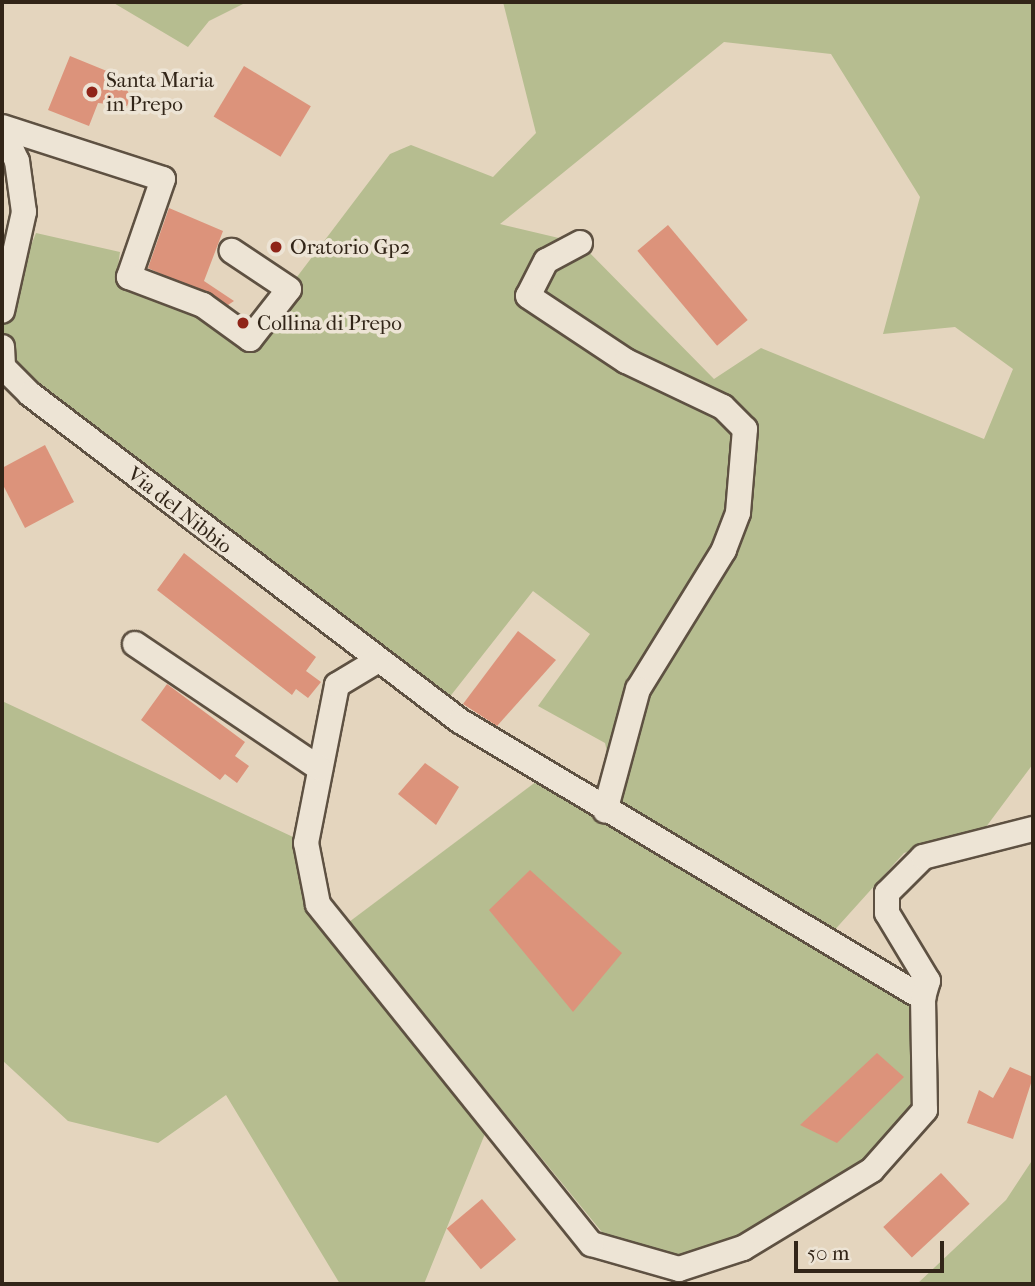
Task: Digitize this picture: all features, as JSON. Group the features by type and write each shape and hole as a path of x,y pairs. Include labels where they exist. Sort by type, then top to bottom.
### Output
{"street":[{"path":"2,128 45,139 163,179 129,277 203,305 250,339 289,289 232,251"},
{"path":"2,128 17,161 24,212 2,311"},
{"path":"580,243 546,261 528,296 626,361 723,407 746,429 738,513 724,550 638,689 605,811"},
{"name":"Via del Nibbio","path":"2,347 3,367 30,394 377,661 605,811 923,998"},
{"path":"135,644 320,769"},
{"path":"377,661 337,685 306,843 318,904 591,1244 679,1269 743,1248 872,1170 925,1110 923,998 928,981 887,913 887,893 923,857 1033,829"}],"green space":[{"path":"112,2 247,2 209,21 188,47"},
{"path":"503,2 1033,2 1033,764 983,831 904,853 831,934 620,807 605,743 538,706 590,634 533,591 441,708 30,394 2,347 2,317 36,233 120,252 116,283 250,339 390,154 411,145 493,177 536,133","holes":["724,42 831,54 920,197 883,334 955,327 1013,369 984,439 761,348 714,379 580,243 500,224"]},
{"path":"2,701 306,843 318,904 491,1119 424,1284 340,1284 226,1095 158,1143 68,1121 2,1060"},
{"path":"537,781 923,1002 912,1103 855,1173 688,1266 610,1242 349,922"},
{"path":"1033,1159 1033,1284 917,1284 1006,1200"}],"building":[{"name":"Santa Maria in Prepo","path":"70,56 119,76 131,97 127,106 98,103 89,126 48,110"},
{"path":"244,66 311,106 280,157 214,117"},
{"path":"169,208 223,231 204,281 234,301 228,305 148,268"},
{"path":"668,225 748,320 717,346 637,251"},
{"path":"45,445 74,502 25,528 2,483 2,468"},
{"path":"184,553 316,657 306,671 321,682 308,698 296,689 292,695 157,590"},
{"path":"518,631 556,660 497,726 463,704"},
{"path":"167,684 245,742 235,756 249,766 237,783 225,774 220,780 141,720"},
{"path":"425,763 459,787 436,825 398,794"},
{"path":"530,870 622,953 573,1012 489,910"},
{"path":"877,1053 904,1077 837,1143 800,1125"},
{"path":"1010,1067 1033,1077 1013,1139 967,1123 979,1090 993,1098"},
{"path":"941,1173 970,1204 912,1258 883,1227"},
{"path":"482,1199 516,1240 481,1269 447,1229"}],"place":[{"name":"Santa Maria in Prepo","path":"92,92"},
{"name":"Oratorio Gp2","path":"276,247"},
{"name":"Collina di Prepo","path":"243,323"}]}
